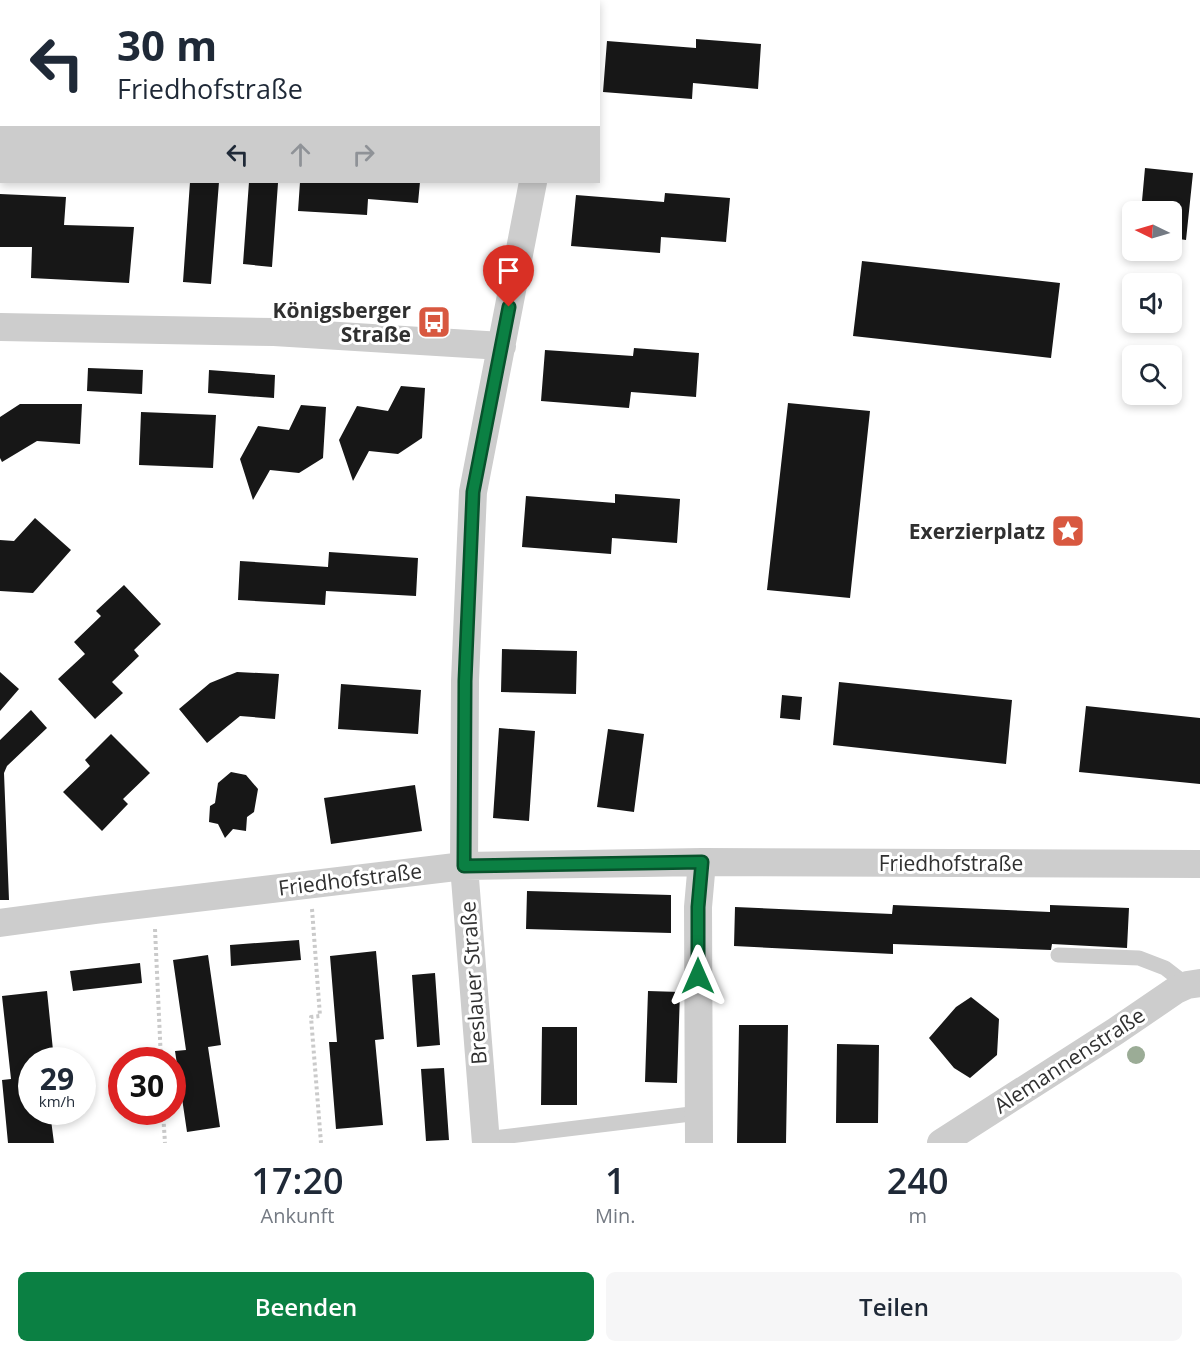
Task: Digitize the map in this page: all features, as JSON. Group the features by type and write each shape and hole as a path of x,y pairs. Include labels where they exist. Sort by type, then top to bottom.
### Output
{"street":[{"name":"Breslauer Straße","path":"485,1141 464,866 465,681 473,492 532,183"},
{"path":"0,327 274,332 502,346"},
{"path":"699,1143 698,907 702,862"},
{"name":"Friedhofstraße","path":"0,923 464,866 702,862 1200,864"},
{"name":"Alemannenstraße","path":"941,1143 1176,990 1194,984"}],"lane":[{"path":"1058,955 1139,958 1165,968 1194,984"},
{"path":"485,1141 699,1113"}],"path":[{"path":"310,884 320,1016 311,1017 321,1143"},
{"path":"153,903 160,1047"},
{"path":"164,1125 165,1143"}],"building":[{"path":"696,39 761,44 758,89 693,83 692,99 603,92 607,41 696,48"},
{"path":"1145,168 1193,173 1186,240 1182,239 1182,201 1142,201"},
{"path":"190,183 219,183 211,284 183,282"},
{"path":"249,183 278,183 272,267 243,264"},
{"path":"300,183 420,183 418,203 368,199 367,215 298,211"},
{"path":"665,193 730,198 726,242 661,237 660,253 571,246 576,195 664,202"},
{"path":"0,194 66,197 64,225 134,227 129,283 31,278 32,247 0,247"},
{"path":"862,261 1060,283 1051,358 853,336"},
{"path":"634,348 699,353 696,397 631,392 629,408 541,401 545,350 633,356"},
{"path":"88,368 143,370 142,394 87,391"},
{"path":"209,370 275,375 274,398 208,393"},
{"path":"401,386 425,388 422,438 398,454 369,451 353,481 339,440 357,406 388,411"},
{"path":"788,403 870,411 850,598 767,590"},
{"path":"20,404 82,404 80,444 37,441 2,462 0,458 0,417"},
{"path":"301,405 326,407 323,458 299,473 270,470 253,500 240,459 258,426 289,430"},
{"path":"141,412 216,415 213,468 139,465"},
{"path":"615,494 680,499 677,543 612,538 611,554 522,547 526,496 615,503"},
{"path":"35,518 71,550 33,593 0,591 0,540 14,541"},
{"path":"329,552 418,558 416,596 326,591 325,605 238,600 240,561 328,567"},
{"path":"124,585 161,624 134,650 139,656 112,682 123,693 95,719 58,679 85,654 74,642 101,616 96,611"},
{"path":"502,649 577,651 576,694 501,692"},
{"path":"0,672 19,689 0,711"},
{"path":"237,672 279,674 275,719 240,716 207,743 179,709 210,683"},
{"path":"839,682 1012,700 1006,764 833,745"},
{"path":"341,684 421,690 418,734 338,729"},
{"path":"782,695 802,697 800,720 780,718"},
{"path":"1086,706 1200,718 1200,784 1079,772"},
{"path":"31,710 47,728 7,766 4,773 9,900 0,900 0,740"},
{"path":"499,728 535,731 529,821 493,818"},
{"path":"608,729 644,734 634,812 597,807"},
{"path":"111,734 150,773 123,799 128,804 102,831 63,792 90,766 85,760"},
{"path":"231,772 246,775 258,789 254,812 247,817 246,831 233,829 225,838 218,824 209,822 210,806 215,803 218,783"},
{"path":"415,785 422,831 331,844 324,798"},
{"path":"527,891 671,895 671,933 526,929"},
{"path":"893,905 1050,912 1050,905 1129,908 1127,948 1052,944 1051,950 893,944 893,954 734,946 735,907 892,914"},
{"path":"299,940 301,960 231,966 230,945"},
{"path":"376,951 384,1039 375,1040 383,1125 336,1129 329,1042 337,1042 330,956"},
{"path":"208,955 221,1045 208,1047 220,1127 187,1132 186,1047 173,960"},
{"path":"140,963 142,983 73,991 70,971"},
{"path":"435,973 440,1045 417,1047 412,975"},
{"path":"47,991 53,1047 18,1047 18,1125 52,1125 54,1143 8,1143 2,1080 11,1079 2,996"},
{"path":"648,991 680,992 677,1083 645,1082"},
{"path":"971,997 999,1019 997,1055 970,1078 954,1068 929,1038 956,1007"},
{"path":"739,1025 788,1025 786,1143 737,1143"},
{"path":"542,1027 577,1027 577,1105 541,1105"},
{"path":"837,1044 879,1045 878,1123 836,1123"},
{"path":"444,1068 449,1140 426,1141 421,1069"}],"place":[{"name":"Königsberger Straße","path":"434,322"},
{"name":"Exerzierplatz","path":"1068,531"}],"route":[{"path":"509,307 473,492 465,681 464,866 702,862 698,907 698,976"}]}
